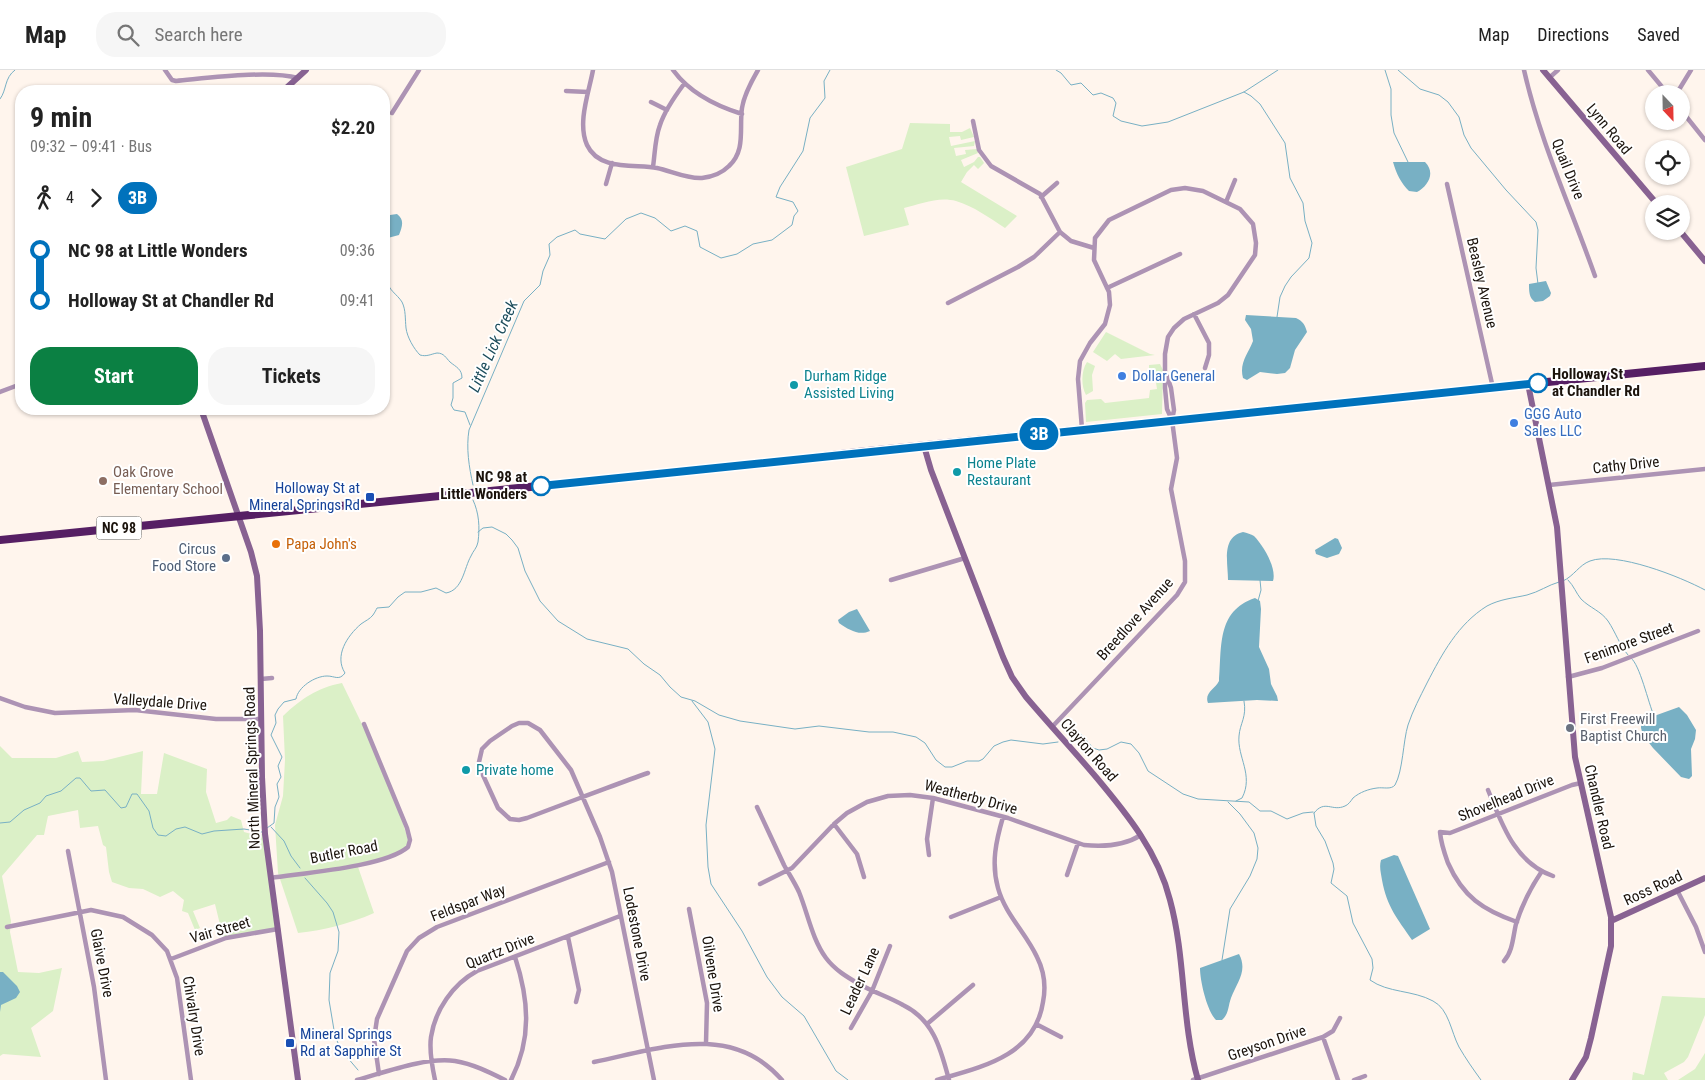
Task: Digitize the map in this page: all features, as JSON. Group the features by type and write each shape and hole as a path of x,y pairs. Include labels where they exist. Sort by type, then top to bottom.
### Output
{"highway":[{"name":"NC 98","path":"0,540 1705,366"}],"street":[{"path":"165,70 172,80 176,81 276,73 298,78"},
{"path":"290,85 306,70"},
{"path":"392,113 419,70"},
{"path":"593,70 584,121 586,142 590,149 598,157 612,163 653,167 700,178 722,172 731,165 742,144 742,114 745,97 758,70"},
{"path":"673,70 684,84 720,105 742,114"},
{"name":"Quail Drive","path":"1524,70 1541,133 1595,276"},
{"name":"Lynn Road","path":"1543,70 1649,195"},
{"path":"1549,78 1558,70"},
{"path":"1648,70 1660,85"},
{"path":"1682,85 1691,70"},
{"path":"653,167 657,135 667,110 684,84"},
{"path":"566,91 588,92"},
{"path":"651,102 667,110"},
{"path":"973,120 979,150 991,166 1026,185 1042,197 1060,232 1071,241 1094,248"},
{"path":"1690,121 1705,140"},
{"path":"606,184 612,163"},
{"path":"1226,202 1236,180"},
{"path":"1042,197 1057,183"},
{"name":"Beasley Avenue","path":"1447,184 1493,388"},
{"path":"1082,429 1078,368 1083,353 1107,318 1110,305 1107,288 1094,260 1095,238 1109,220 1171,190 1185,188 1202,191 1240,210 1253,224 1256,243 1255,255 1228,295 1218,303 1184,319 1168,337 1165,354 1167,409 1172,420"},
{"path":"948,303 1034,257 1060,232"},
{"path":"1688,240 1705,261"},
{"path":"1107,288 1180,254"},
{"path":"1194,314 1209,343 1209,355 1205,368"},
{"name":"Chandler Road","path":"1528,384 1550,485 1559,547 1575,757 1611,921 1611,946 1592,1037 1586,1057 1572,1080"},
{"path":"0,392 15,386"},
{"name":"North Mineral Springs Road","path":"203,415 258,576 262,777 265,824 298,1080"},
{"name":"Breedlove Avenue","path":"1052,727 1177,595 1185,582 1185,561 1171,489 1177,462 1172,420"},
{"name":"Clayton Road","path":"924,446 931,470 1009,670 1022,692 1123,810 1141,835 1160,869 1170,899 1177,934 1188,1033 1196,1079"},
{"name":"Cathy Drive","path":"1550,485 1705,469"},
{"path":"891,580 965,558"},
{"name":"Fenimore Street","path":"1568,677 1602,668 1698,631"},
{"path":"261,679 272,678"},
{"name":"Valleydale Drive","path":"0,698 25,708 55,713 135,710 216,719 261,718"},
{"name":"Lodestone Drive","path":"648,773 584,797 528,818 519,820 510,819 498,808 479,762 482,749 490,741 512,726 524,723 533,724 540,730 571,770 584,797 609,862 654,1080"},
{"name":"Butler Road","path":"271,878 364,864 408,847 410,840 406,828 364,724"},
{"name":"Shovelhead Drive","path":"1517,922 1488,911 1463,890 1454,876 1442,846 1440,832 1450,833 1581,783"},
{"path":"1488,790 1508,838 1517,850 1542,871 1553,876"},
{"name":"Weatherby Drive","path":"760,884 787,871 799,862 834,824 847,813 867,802 899,795 933,798 1003,817 1078,843 1094,846 1113,845 1132,840 1141,835"},
{"path":"929,855 927,839 933,798"},
{"path":"757,807 787,871 799,891 815,937 826,959 842,973 872,991 905,1005 927,1024 940,1047 948,1078"},
{"path":"937,1080 991,1063 1010,1053 1025,1041 1040,1015 1044,997 1041,968 1034,950 1011,917 1001,897 995,875 994,853 1003,817"},
{"path":"834,824 856,854 864,877"},
{"path":"1067,875 1078,843"},
{"name":"Glaive Drive","path":"68,851 96,1000 106,1080"},
{"name":"Feldspar Way","path":"379,1074 374,1039 376,1019 403,957 419,938 437,927 609,862"},
{"path":"1504,961 1510,953 1517,922 1526,897 1542,871"},
{"name":"Ross Road","path":"1611,921 1705,878"},
{"path":"1677,890 1696,927 1705,952"},
{"path":"950,917 1001,897"},
{"name":"Oilvene Drive","path":"689,909 707,1004 706,1043"},
{"name":"Chivalry Drive","path":"7,927 91,910 123,917 156,939 171,960 178,986 191,1080"},
{"name":"Quartz Drive","path":"435,1080 432,1062 432,1030 445,1002 455,987 477,971 620,916"},
{"name":"Vair Street","path":"171,960 226,938 278,929"},
{"path":"568,937 578,990 576,1002"},
{"name":"Leader Lane","path":"851,1028 872,991 890,946"},
{"path":"510,1080 523,1053 527,1024 525,1001 514,957"},
{"path":"927,1024 973,985"},
{"name":"Greyson Drive","path":"1196,1079 1324,1037 1333,1031 1340,1018"},
{"path":"1036,1024 1061,1037"},
{"path":"1324,1037 1338,1080"},
{"path":"594,1062 680,1044 706,1043 734,1047 751,1055 764,1062 782,1080"},
{"path":"357,1080 432,1062 468,1064 488,1071 505,1080"},
{"path":"1354,1080 1365,1076"}],"green space":[{"path":"910,123 950,124 950,132 962,132 970,128 974,137 961,140 960,136 949,137 951,146 975,141 974,146 954,148 956,156 966,154 965,150 977,149 978,153 961,160 964,167 974,162 978,157 984,163 978,169 974,165 961,182 1017,216 1005,228 969,206 943,199 904,208 909,225 864,236 846,167 902,149"},
{"path":"1106,332 1155,355 1121,359 1115,354 1107,361 1093,352"},
{"path":"1087,362 1095,366 1092,375 1093,391 1086,395 1082,378"},
{"path":"1160,364 1163,370 1162,414 1086,422 1085,403 1087,400 1101,399 1105,403 1149,398 1150,390 1157,389 1154,370 1149,370 1149,365"},
{"path":"342,683 387,781 409,843 392,854 357,864 374,913 337,926 298,933 278,873 275,825 283,796 285,760 283,716 310,695"},
{"path":"0,746 12,758 56,758 78,751 82,762 103,761 143,751 141,794 157,794 164,753 207,769 206,792 216,823 227,820 231,816 241,820 244,832 255,835 265,834 277,928 223,937 215,904 193,911 200,928 195,930 188,913 182,911 184,900 173,891 160,897 143,889 129,888 112,882 106,847 103,845 98,826 80,828 78,810 48,816 44,835 37,835 2,876 18,972 39,973 62,968 53,1011 31,1028 41,1057 3,1054 0,1056"},
{"path":"1662,996 1705,998 1705,1015 1688,1057 1684,1062 1664,1073 1668,1080 1632,1080 1633,1072 1644,1075"},
{"path":"1705,1053 1705,1080 1678,1080 1695,1069"}],"water":[{"path":"1393,162 1425,162 1430,170 1427,183 1417,192 1409,191 1399,178"},
{"path":"397,214 402,221 399,235 390,237 390,215"},
{"path":"1546,281 1551,293 1550,296 1543,301 1535,302 1530,296 1529,284"},
{"path":"1246,315 1296,318 1303,324 1307,332 1295,350 1290,368 1285,373 1260,372 1247,380 1243,378 1243,363 1253,341 1251,329 1245,320"},
{"path":"1243,532 1254,536 1265,551 1273,570 1273,581 1228,580 1227,552 1229,545 1231,539"},
{"path":"1335,538 1338,539 1342,548 1339,554 1327,558 1316,554 1315,550"},
{"path":"1255,598 1260,601 1261,609 1259,647 1269,669 1271,684 1278,701 1257,700 1208,703 1207,696 1219,681 1221,644 1227,621 1242,604"},
{"path":"857,609 870,631 858,633 839,623 838,620"},
{"path":"1679,707 1687,715 1696,730 1691,749 1692,776 1689,779 1681,777 1653,748 1643,735 1641,728 1641,721"},
{"path":"1394,855 1398,856 1430,929 1412,940 1390,905 1382,880 1381,860"},
{"path":"1239,954 1242,966 1241,976 1226,1015 1222,1020 1216,1020 1205,995 1200,968"},
{"path":"0,972 3,972 17,986 20,992 16,998 1,1005 0,1012"}],"waterway":[{"path":"0,99 7,80 15,70"},
{"name":"Little Lick Creek","path":"473,485 468,458 469,430 524,301 540,285 543,271 550,255 549,244 557,237 575,230 580,234 605,239 626,219 641,213 655,218 671,231 685,226 697,231 700,247 721,258 737,254 753,244 772,240 792,225 794,216 798,211 793,202 776,197 780,187 803,151 810,118 825,98 824,81 830,70"},
{"path":"1056,70 1071,85 1081,83 1093,95 1101,93 1113,98 1116,103 1113,116 1121,121 1142,126 1168,122 1244,92 1278,70"},
{"path":"1385,70 1391,89 1391,115 1394,133 1408,162"},
{"path":"1398,70 1420,89 1439,95 1448,102 1459,117 1464,135 1471,148 1536,222 1538,230 1536,268 1538,284"},
{"path":"1244,92 1260,104 1285,143 1290,178 1303,203 1305,221 1312,243 1309,258 1285,286 1280,297 1277,317"},
{"path":"390,287 402,302 409,339 420,355 441,354 460,370 462,378 453,383 451,405 454,410 465,412 470,425"},
{"name":"Little Lick Creek","path":"267,828 274,823 275,807 279,797 277,784 281,777 278,766 282,757 271,735 276,723 275,715 278,709 284,702 296,699 300,690 312,680 322,676 339,677 345,673 341,660 347,640 361,624 372,616 377,608 389,607 405,592 421,592 436,588 446,593 456,588 478,542 477,510 473,500"},
{"path":"478,532 483,528 492,527 506,534 512,540 518,548 525,571 540,601 558,621 587,639 628,649 644,664 660,675 681,697 695,701 719,715 740,721 795,729 819,726 869,732 893,732 916,737 925,743 936,760 945,767 952,767 967,761 979,761 994,746 1011,740 1043,744 1058,742"},
{"path":"1563,581 1590,561 1616,559 1665,572 1705,590"},
{"path":"1258,601 1261,590 1260,580"},
{"path":"1568,580 1581,599 1608,621 1628,655"},
{"path":"1314,813 1325,806 1336,808 1345,806 1353,798 1368,790 1393,787 1400,772 1406,732 1412,714 1439,661 1459,631 1487,606 1502,600 1531,594 1559,582"},
{"path":"1631,658 1638,668 1654,716"},
{"path":"692,701 708,722 715,749 706,825 708,867 711,884 742,931 767,977 782,997 804,1016 836,1071 848,1080"},
{"path":"1236,801 1242,798 1246,782 1239,744 1245,711 1244,701"},
{"path":"1069,734 1074,732 1081,734 1093,748 1099,750 1107,749 1121,742 1131,744 1139,753 1148,771 1183,794 1198,799 1249,802 1260,811 1271,811 1287,819 1303,813 1313,812"},
{"name":"Little Lick Creek","path":"0,823 10,822 24,810 40,803 46,796 61,791 76,778 80,778 91,791 105,790 121,808 126,807 132,794 137,794 149,811 153,828 158,835 166,836 176,829 185,827 202,834 214,831 244,829 262,832"},
{"path":"1222,960 1230,909 1250,876 1257,859 1258,848 1254,833 1228,802"},
{"path":"1314,813 1316,826 1325,841 1333,863 1334,869 1331,883 1347,896 1353,923 1372,959 1373,968 1370,980 1385,987 1425,997 1443,1009 1459,1047 1481,1080"},
{"path":"271,827 284,841 291,856 300,868"},
{"path":"305,878 333,912 339,932 338,951 330,973 329,1000 335,1036 341,1050 358,1070"}],"bus line":[{"name":"3B","path":"541,486 1538,383"}],"place":[{"name":"Dollar General","path":"1122,376"},
{"name":"Holloway St at Chandler Rd","path":"1538,383"},
{"name":"Durham Ridge Assisted Living","path":"794,385"},
{"name":"GGG Auto Sales LLC","path":"1514,423"},
{"name":"Home Plate Restaurant","path":"957,472"},
{"name":"Oak Grove Elementary School","path":"103,481"},
{"name":"NC 98 at Little Wonders","path":"541,486"},
{"name":"Holloway St at Mineral Springs Rd","path":"370,497"},
{"name":"Papa John's","path":"276,544"},
{"name":"Circus Food Store","path":"226,558"},
{"name":"First Freewill Baptist Church","path":"1570,728"},
{"name":"Private home","path":"466,770"},
{"name":"Mineral Springs Rd at Sapphire St","path":"290,1043"}]}
